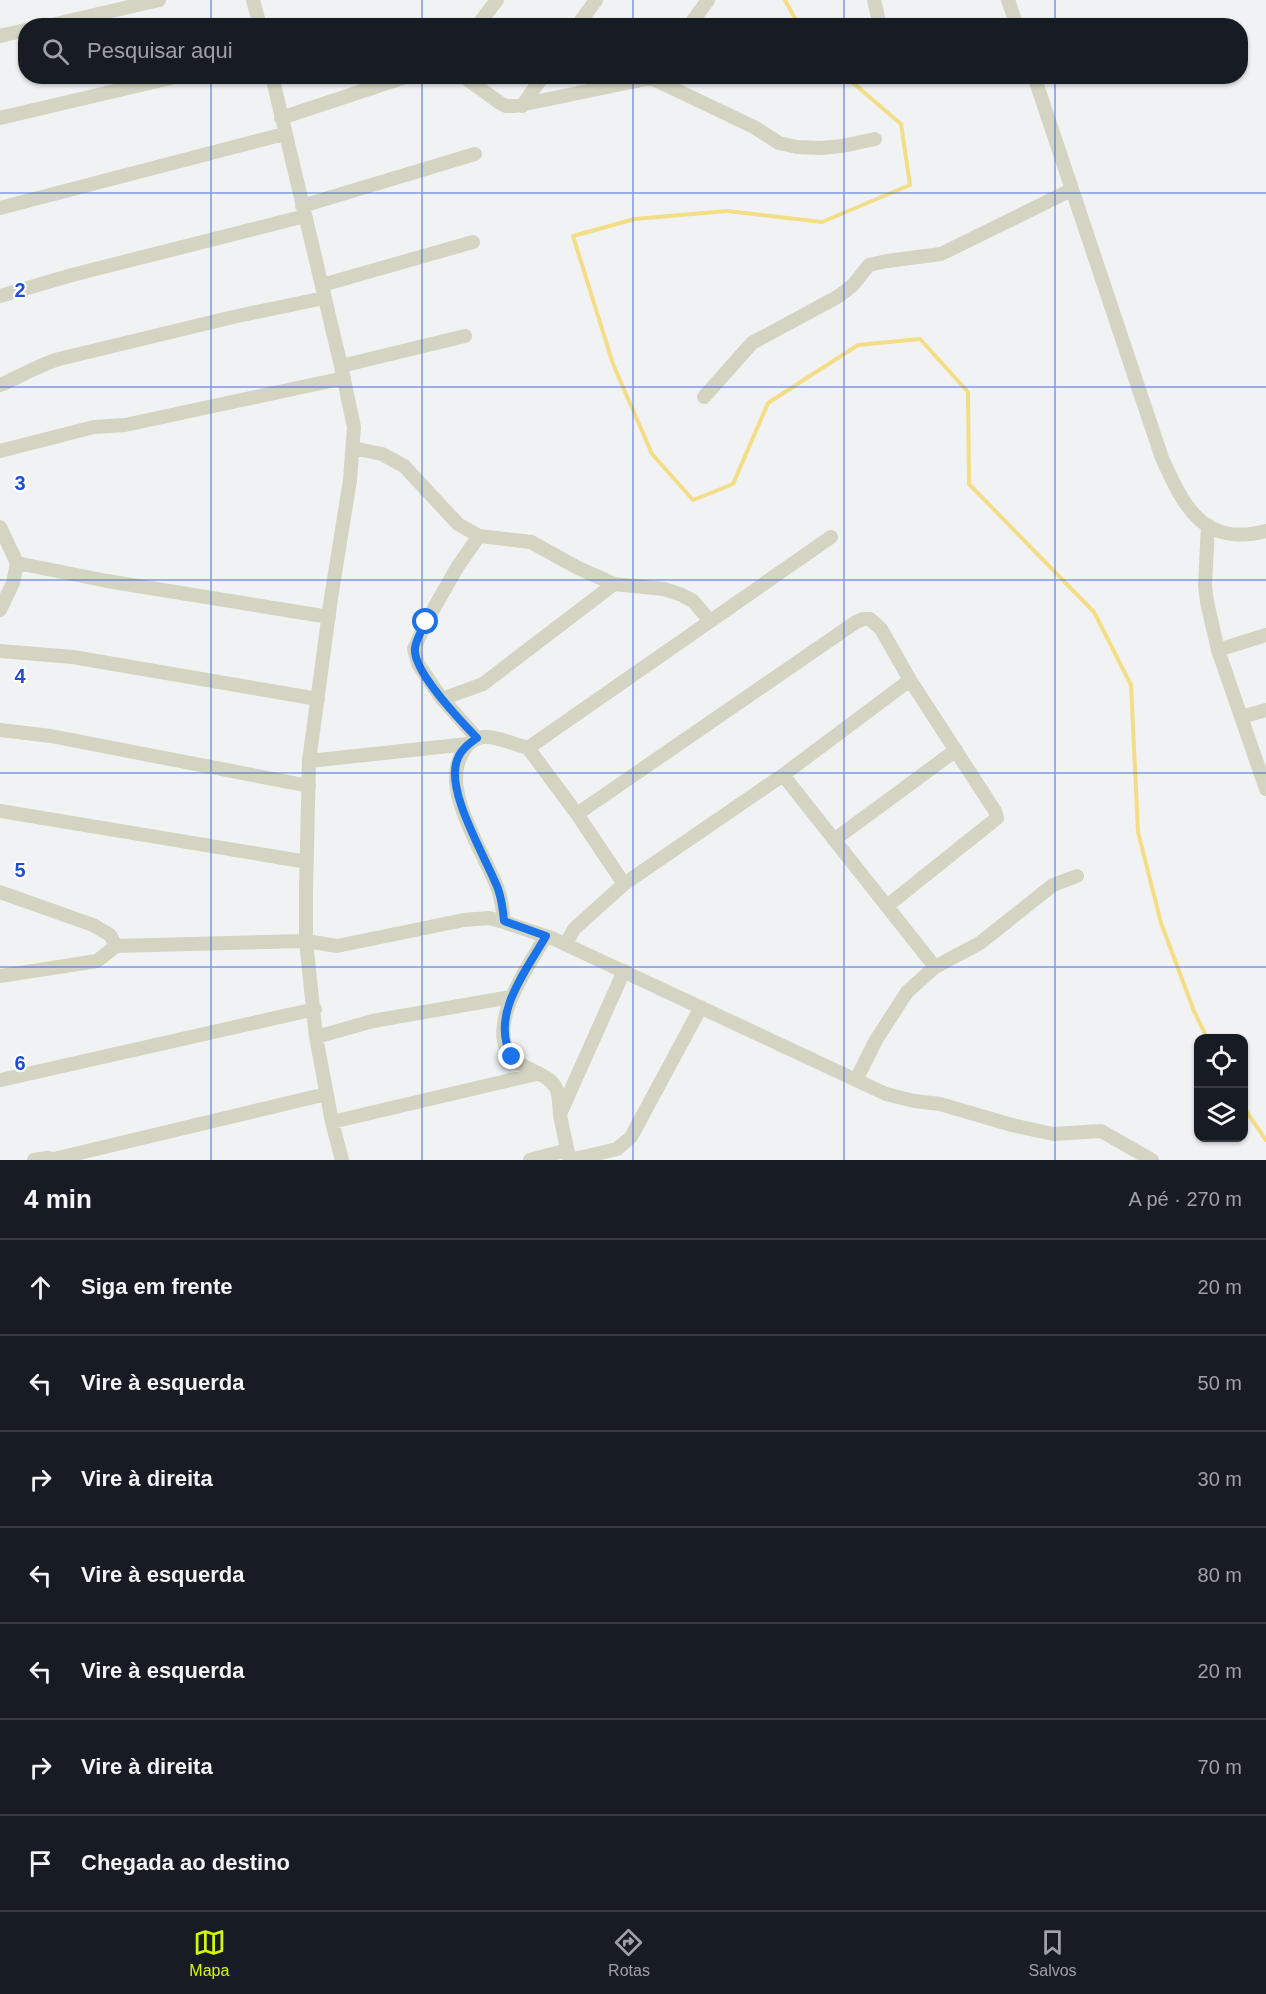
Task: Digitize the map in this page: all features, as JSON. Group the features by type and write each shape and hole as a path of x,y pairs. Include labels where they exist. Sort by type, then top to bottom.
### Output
{"street":[{"path":"81,18 159,0"},
{"path":"253,0 258,18"},
{"path":"483,18 497,0"},
{"path":"583,18 596,0"},
{"path":"695,18 708,0"},
{"path":"874,0 878,18"},
{"path":"1008,0 1014,18"},
{"path":"0,36 18,32"},
{"path":"0,118 145,84"},
{"path":"274,84 354,427 350,480 328,617 309,761 307,862 306,941 315,1009 316,1036 326,1094 342,1160"},
{"path":"281,118 384,84"},
{"path":"474,84 506,106 522,106 620,84"},
{"path":"522,106 537,84"},
{"path":"665,84 754,127 779,143 820,148 843,146 874,139"},
{"path":"1037,84 1162,458 1186,507 1197,519 1227,534 1248,535 1266,531"},
{"path":"0,208 284,134"},
{"path":"0,296 303,211 475,154"},
{"path":"704,396 752,343 839,296 854,285 869,265 941,254 1071,189"},
{"path":"0,385 44,363 233,317 323,292 472,242"},
{"path":"0,451 94,427 125,425 342,372 465,336"},
{"path":"354,448 382,454 404,466 458,524 479,536 531,542 578,568 614,584 664,589 682,595 693,601 710,621"},
{"path":"1208,525 1205,586 1218,650 1266,786"},
{"path":"0,527 17,563 13,583 0,610"},
{"path":"473,741 417,664 414,649 418,636 458,566 479,536"},
{"path":"528,748 831,537"},
{"path":"17,563 107,581 328,617"},
{"path":"442,699 483,684 614,584"},
{"path":"577,814 864,619 870,619 881,629 909,680 995,810 998,818 887,906"},
{"path":"1218,650 1266,635"},
{"path":"0,651 73,657 318,699"},
{"path":"566,944 574,929 624,884 783,775 909,680"},
{"path":"1241,717 1266,710"},
{"path":"0,730 51,736 309,786"},
{"path":"309,761 473,741 489,737 528,748 577,814 624,884"},
{"path":"473,741 457,758 455,776 460,802 498,888 504,921"},
{"path":"834,840 956,750"},
{"path":"783,775 935,967"},
{"path":"0,811 307,862"},
{"path":"856,1080 876,1040 907,992 935,967 980,943 1053,885 1077,876"},
{"path":"0,892 93,925 110,935 116,945"},
{"path":"0,976 97,961 116,945 306,941 337,946 464,920 489,918 504,921 566,944 886,1094 940,1104 1053,1134 1101,1131 1152,1160"},
{"path":"546,936 511,997 505,1019 505,1046 521,1066 536,1074 546,1076 554,1085 559,1095 560,1113 569,1157"},
{"path":"560,1113 624,971"},
{"path":"316,1036 373,1021 511,997"},
{"path":"530,1160 569,1157 617,1149 631,1137 700,1007"},
{"path":"1,1080 315,1009"},
{"path":"332,1122 536,1074"},
{"path":"34,1160 54,1159 326,1094"}],"waterway":[{"path":"785,0 795,18"},
{"path":"854,84 901,124 910,185 822,222 727,211 635,219 573,236 613,364 652,454 693,500 733,484 768,403 858,345 920,339 968,392 969,484 1094,612 1131,685 1138,832 1161,923 1194,1011 1205,1034"},
{"path":"1248,1114 1266,1140"}],"route":[{"path":"426,622 414,649 417,664 442,699 477,738 468,744 457,758 455,776 460,802 498,888 504,921 546,936 511,997 504,1033 505,1046 512,1057"}]}
